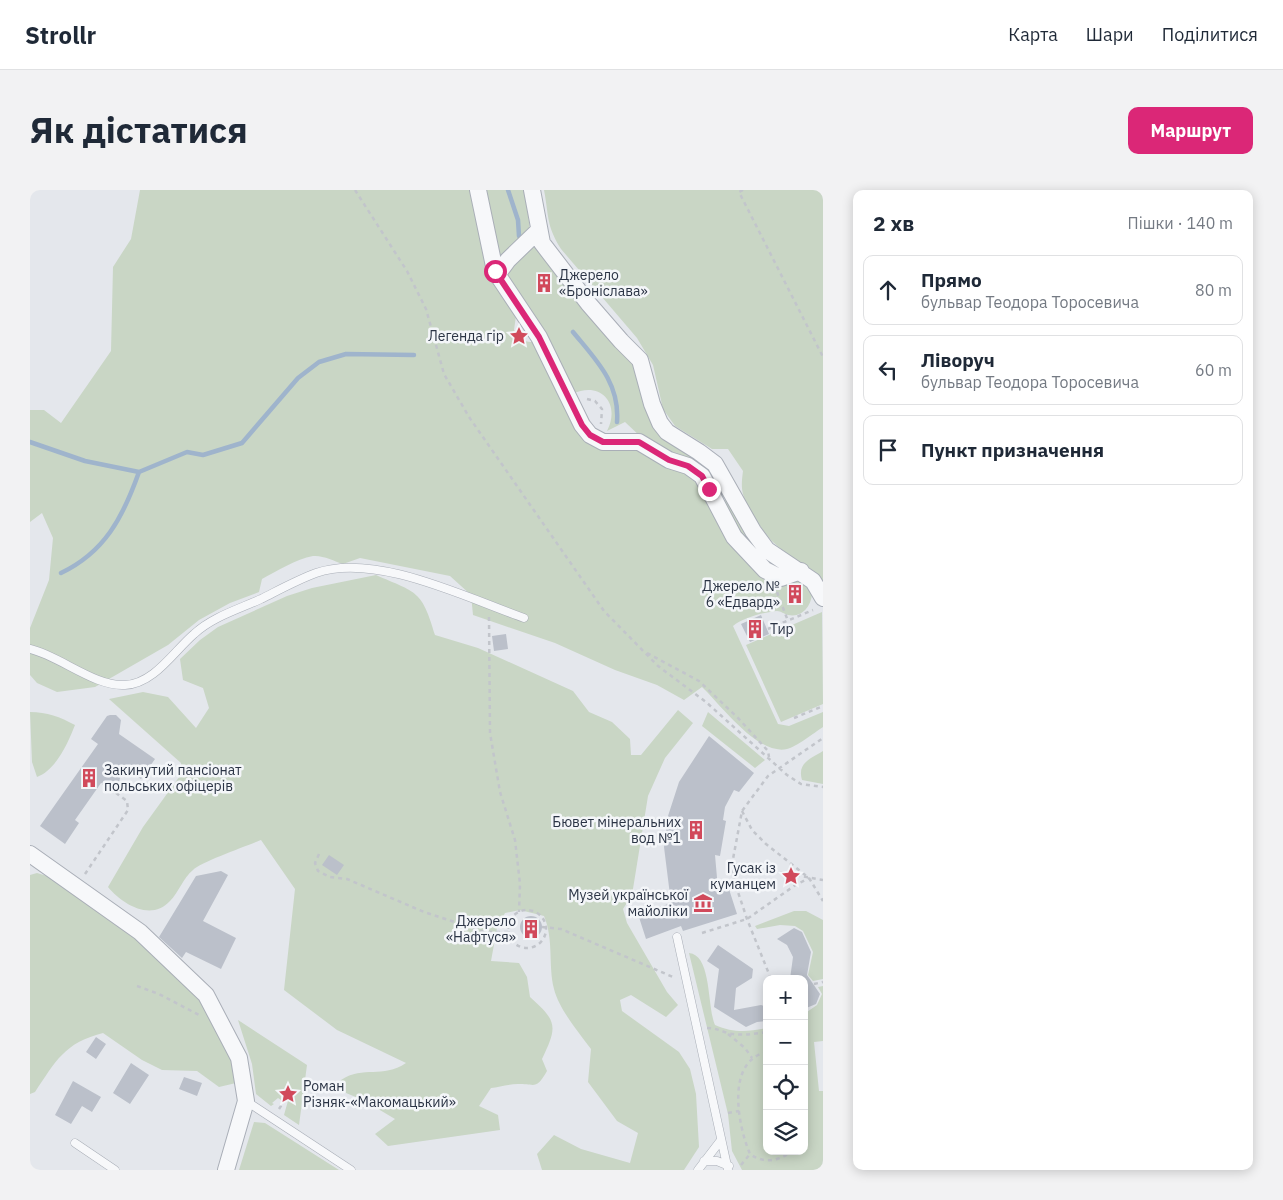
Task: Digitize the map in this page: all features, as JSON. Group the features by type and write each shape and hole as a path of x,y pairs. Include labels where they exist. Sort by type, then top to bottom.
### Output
{"street":[{"path":"478,190 497,275 539,337 582,425 590,435 603,442 639,442 669,460 688,466 702,476 734,537 764,570 781,578 801,571"},
{"path":"532,190 538,231 542,243 588,303 620,341 640,360 656,414 667,432 715,464 753,531 767,550 813,580 819,604"},
{"path":"497,275 508,260 538,231"},
{"path":"30,854 140,932 206,995 239,1058 246,1101 226,1170"}],"lane":[{"path":"30,650 109,683 126,685 139,682 158,670 195,633 211,622 317,572 351,568 377,569 415,579 524,618"},
{"path":"677,937 721,1140 731,1169"},
{"path":"246,1101 351,1170"},
{"path":"698,1170 721,1140"},
{"path":"74,1144 115,1170"},
{"path":"704,1161 717,1161 731,1169"}],"path":[{"path":"355,190 407,271 426,309 444,374 469,417 604,611 643,651 769,757 794,781 823,787"},
{"path":"743,190 739,192 823,357"},
{"path":"777,592 788,621"},
{"path":"768,629 788,621 819,604"},
{"path":"489,606 490,733 500,792 515,840 520,884 519,912"},
{"path":"643,651 699,681 740,719 768,751 769,757"},
{"path":"794,718 823,706"},
{"path":"770,975 747,919 734,880 733,864 742,811 762,782 779,767 823,738"},
{"path":"76,887 128,810 127,801 101,782"},
{"path":"742,811 752,830 766,844 810,878 823,901"},
{"path":"319,854 315,863 318,871 330,878 347,879 389,899 485,932 508,932"},
{"path":"733,864 823,880"},
{"path":"702,933 747,919 794,886 810,878"},
{"path":"525,910 541,916 544,927 542,939 532,947 520,946 514,943 508,932 510,920 519,912 525,910"},
{"path":"544,927 561,929 667,974"},
{"path":"814,984 823,982"},
{"path":"137,986 160,994 200,1016"},
{"path":"715,1028 727,1033 748,1035 763,1033"},
{"path":"727,1033 745,1048 752,1058"},
{"path":"763,1054 752,1058 744,1068 738,1099 742,1136 750,1154 768,1160 788,1155"},
{"path":"731,1169 750,1154"}],"green space":[{"path":"140,190 473,190 516,316 514,330 524,340 530,342 538,341 577,426 637,447 695,476 765,575 801,577 812,592 808,606 798,614 788,615 778,611 760,614 733,626 778,724 789,726 823,712 823,727 791,748 776,749 764,745 741,727 702,687 684,700 657,685 615,670 555,643 473,615 471,595 450,576 360,558 343,564 325,557 313,556 287,566 262,579 259,592 230,603 199,620 168,645 95,687 57,692 37,683 30,675 30,628 49,580 53,538 42,513 30,522 30,410 44,410 61,423 111,351 113,267 131,239"},
{"path":"486,190 525,190 530,230 500,258"},
{"path":"544,190 823,190 823,586 806,568 774,543 761,527 743,494 743,471 728,449 712,449 675,426 663,409 653,365 637,338 556,241 549,220"},
{"path":"534,247 539,248 635,360 646,408 708,463 725,492 722,498 642,438 625,422 607,431 612,412 606,397 600,392 582,390 572,394 505,276 517,259"},
{"path":"728,497 750,542 742,535 724,501"},
{"path":"376,575 416,595 426,609 435,635 478,648 573,691 589,712 612,722 630,739 631,755 641,755 678,710 693,723 665,758 648,796 632,895 623,909 627,923 667,992 678,1005 666,1017 631,995 620,1000 622,1011 679,1052 690,1069 696,1094 699,1147 684,1170 542,1170 537,1154 554,1135 581,1149 630,1163 638,1133 617,1121 588,1082 591,1049 560,1005 554,989 549,934 544,916 520,910 505,913 497,928 491,961 519,963 527,977 530,997 550,1018 552,1031 551,1039 542,1059 547,1071 543,1077 535,1085 515,1084 491,1088 479,1106 498,1115 500,1130 388,1146 375,1134 395,1119 363,1100 346,1093 341,1080 357,1073 389,1070 406,1063 337,1030 284,990 295,889 261,840 214,859 193,870 170,901 154,910 137,908 129,904 108,887 143,827 182,773 181,763 109,699 143,692 168,697 196,728 209,708 203,688 183,680 180,659 200,640 218,627 287,596 312,588"},
{"path":"822,612 823,704 781,722 746,645"},
{"path":"30,712 53,716 75,725 65,748 56,762 37,777 32,762"},
{"path":"708,712 765,760 755,768 702,726"},
{"path":"823,751 823,784 802,780 801,769 803,765"},
{"path":"37,873 47,876 134,935 199,999 233,1062 236,1083 219,1087 197,1071 162,1070 142,1060 103,1033 79,1042 70,1048 55,1062 35,1092 30,1094 30,875"},
{"path":"794,911 806,911 823,920 823,979 813,981 808,975 813,952 803,931 795,926 780,925 757,929 755,926"},
{"path":"689,953 696,956 702,963 708,983 715,1025 741,1031 763,1029 763,1155 808,1155 808,1011 817,1005 822,994 818,987 823,986 823,1041 814,1042 819,1091 823,1091 823,1170 742,1170 732,1151 728,1114"},
{"path":"238,1020 307,1065 299,1125 284,1115 291,1090 281,1096 281,1100 278,1098 271,1106 256,1094 252,1064"},
{"path":"254,1122 265,1123 339,1170 239,1170"}],"building":[{"name":"Тир","path":"761,615 769,634 750,642 741,624"},
{"path":"506,634 508,649 494,651 492,636"},
{"name":"Закинутий пансіонат польських офіцерів","path":"116,715 121,720 119,734 155,759 141,779 123,767 119,782 115,786 101,783 75,820 79,823 65,844 40,826 98,744 91,739 107,716"},
{"name":"Бювет мінеральних вод №1","path":"709,736 754,773 739,792 734,790 725,807 723,820 726,821 720,856 715,855 718,889 728,886 737,914 683,931 681,926 646,939 638,914 671,903 664,847 668,816 679,782"},
{"path":"329,855 344,865 337,875 322,865"},
{"path":"221,871 228,875 203,921 236,938 221,969 186,952 182,958 159,937 196,876"},
{"name":"Джерело «Нафтуся»","path":"531,916 539,919 542,927 539,935 531,938 523,935 520,927 523,919"},
{"path":"794,928 802,932 811,952 807,975 791,975 793,957 787,945 777,939"},
{"path":"718,945 753,969 752,978 736,988 734,1010 763,1006 763,1021 746,1027 714,1007 719,969 707,961"},
{"path":"808,976 820,994 816,1004 808,1007"},
{"path":"96,1037 106,1044 96,1059 86,1052"},
{"path":"131,1063 149,1075 130,1104 113,1093"},
{"path":"184,1077 202,1083 197,1096 179,1089"},
{"path":"73,1081 101,1097 92,1112 82,1106 71,1124 55,1115"}],"waterway":[{"path":"508,190 518,220 519,236"},
{"path":"573,332 605,373 615,395 617,422"},
{"path":"61,573 89,555 101,544 119,518 139,472 187,452 203,455 242,443 298,378 319,362 346,354 414,355"},
{"path":"30,442 85,461 139,472"}],"place":[{"name":"Джерело «Броніслава»","path":"544,283"},
{"name":"Легенда гір","path":"519,336"},
{"name":"Джерело № 6 «Едвард»","path":"795,594"},
{"name":"Тир","path":"755,629"},
{"name":"Закинутий пансіонат польських офіцерів","path":"89,778"},
{"name":"Бювет мінеральних вод №1","path":"696,830"},
{"name":"Гусак із куманцем","path":"791,876"},
{"name":"Музей української майоліки","path":"703,903"},
{"name":"Джерело «Нафтуся»","path":"531,929"},
{"name":"Роман Різняк-«Макомацький»","path":"288,1094"}],"route":[{"path":"495,271 539,337 582,425 590,435 603,442 639,442 669,460 688,466 702,476 709,489"}]}
